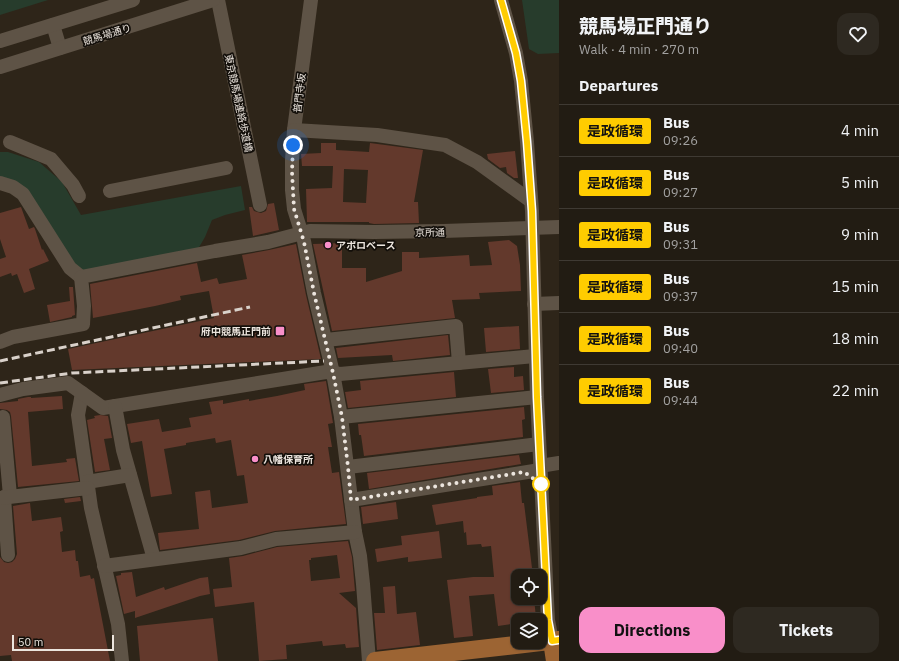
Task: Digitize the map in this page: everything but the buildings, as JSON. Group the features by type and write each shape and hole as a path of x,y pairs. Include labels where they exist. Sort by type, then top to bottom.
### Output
{"main road":[{"path":"375,661 555,640 555,661"}],"street":[{"path":"0,42 133,0"},
{"name":"競馬場通り","path":"0,67 214,0"},
{"name":"東京競馬場連絡歩道橋","path":"218,0 260,205"},
{"name":"普門寺坂","path":"311,0 294,130 292,190 294,209 304,242 342,417 355,532 360,556 369,661"},
{"path":"501,0 516,53 526,119 531,201 535,356 548,620 555,640"},
{"path":"53,25 60,48"},
{"path":"294,130 377,135 445,145 477,162 531,201"},
{"path":"10,142 51,159 73,185 79,196"},
{"path":"110,191 226,168"},
{"path":"0,183 14,187 23,194 70,268 81,276 84,306 83,324 13,337 0,342"},
{"name":"京所通","path":"81,276 215,251 268,243 310,231 374,232 559,227"},
{"path":"534,304 559,303"},
{"path":"326,340 456,326 459,363"},
{"path":"0,395 24,389 68,383 103,408 326,372 340,374 535,356"},
{"path":"82,393 78,415 90,508 118,624 122,661"},
{"path":"342,417 537,397"},
{"path":"115,406 123,450 154,559"},
{"path":"3,417 8,555"},
{"path":"348,467 539,444"},
{"path":"351,500 540,468 559,463"},
{"path":"5,497 88,485 130,475"},
{"path":"104,566 241,548 276,539 355,532"}],"green space":[{"path":"0,0 48,0 0,15"},
{"path":"522,0 559,0 559,53 538,54 529,49"},
{"path":"0,152 8,152 39,162 62,182 81,215 241,186 245,210 212,220 198,249 81,271 74,266 27,192 0,178"}],"railway":[{"path":"0,361 250,307"},
{"path":"0,383 72,373 324,361"}],"bus line":[{"name":"是政循環","path":"501,0 516,53 526,119 532,211 537,397 548,620 552,641 559,640"}],"place":[{"name":"アポロベース","path":"328,245"},
{"name":"府中競馬正門前","path":"280,331"},
{"name":"八幡保育所","path":"255,459"}],"route":[{"path":"293,145 292,190 294,209 304,242 342,417 351,500 524,472 541,484"}]}
